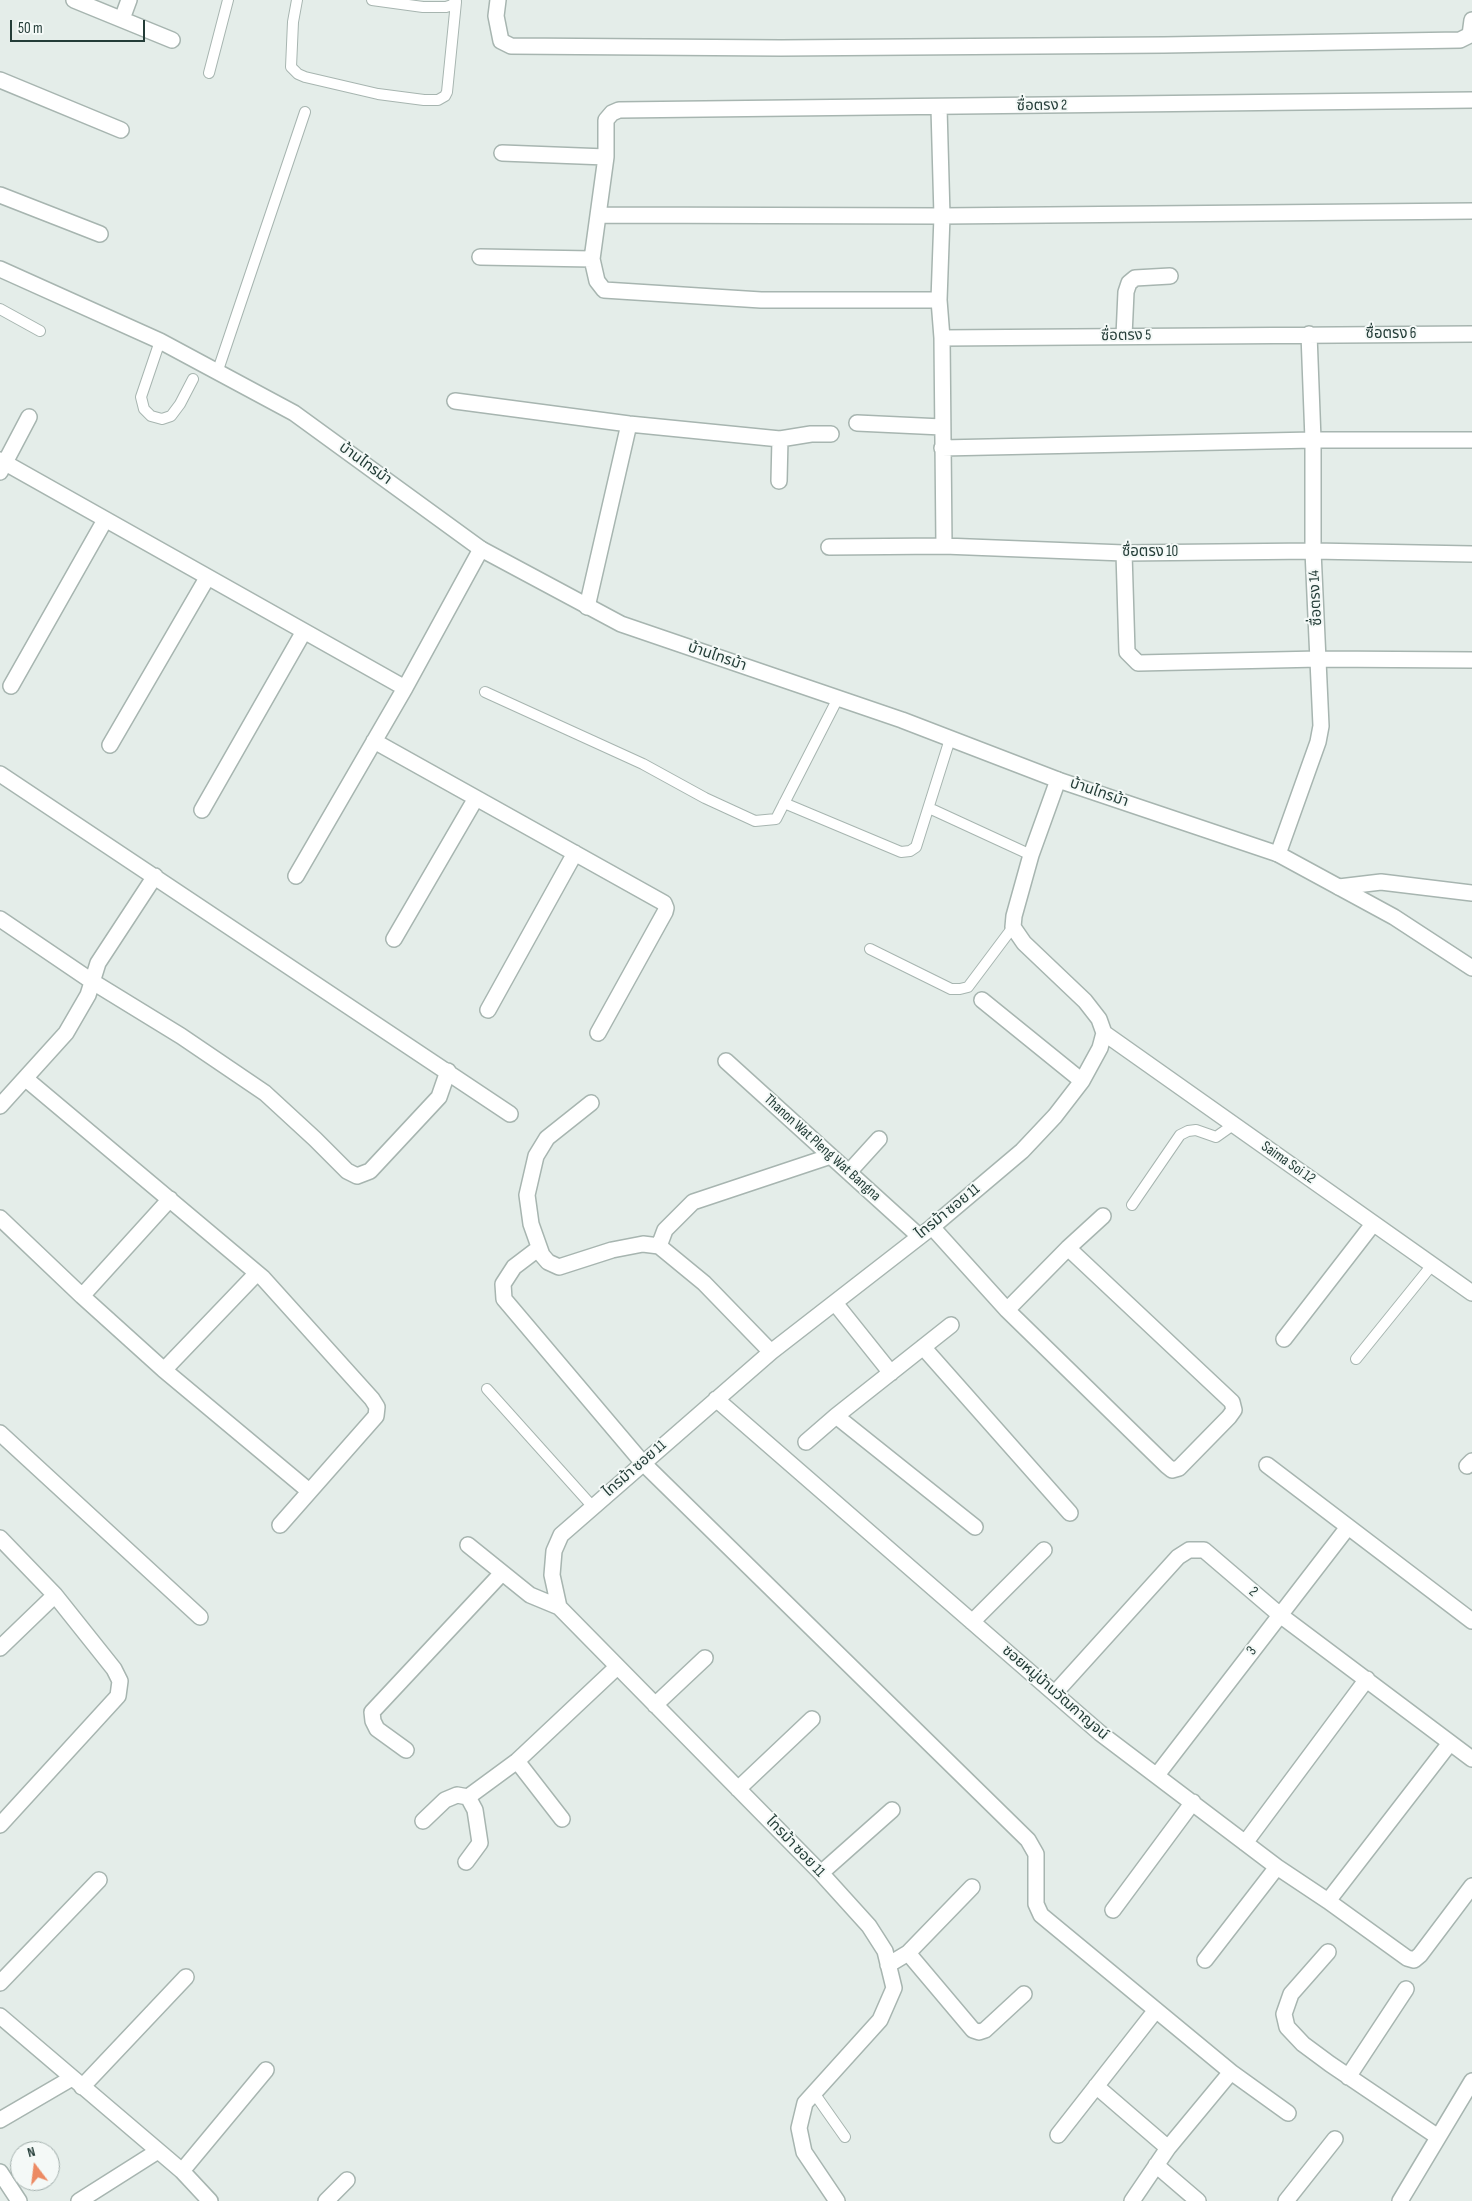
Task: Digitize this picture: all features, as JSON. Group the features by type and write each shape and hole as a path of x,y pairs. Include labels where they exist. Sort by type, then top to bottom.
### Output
{"street":[{"path":"74,0 172,40"},
{"path":"122,19 129,0"},
{"path":"498,0 496,16 501,41 511,46 782,48 1460,40 1470,35 1472,20"},
{"path":"0,80 121,130"},
{"name":"ซื่อตรง 2","path":"606,157 606,120 612,113 619,110 939,108 1472,100"},
{"path":"939,108 942,216 939,300 942,338 944,546"},
{"path":"502,153 606,157 592,259 597,281 604,290 610,292 761,300 939,300"},
{"path":"0,195 100,234"},
{"path":"598,215 942,216 1472,211"},
{"path":"480,257 592,259"},
{"name":"บ้านไทรม้า","path":"0,269 160,342 294,413 481,549 621,624 902,720 1058,780 1278,854 1394,918 1472,968"},
{"path":"1124,336 1126,292 1129,283 1135,278 1170,276"},
{"name":"ซื่อตรง 5","path":"942,338 1309,334"},
{"name":"ซื่อตรง 6","path":"1309,334 1472,334"},
{"name":"ซื่อตรง 14","path":"1278,854 1318,742 1321,726 1313,551 1313,440 1309,334"},
{"path":"455,401 629,424 780,439 811,434 832,434"},
{"path":"29,417 2,465 105,520 405,688"},
{"path":"857,423 942,427"},
{"path":"587,607 629,424"},
{"path":"779,481 780,439"},
{"path":"942,448 1313,440 1472,440"},
{"path":"11,686 105,520"},
{"name":"ซื่อตรง 10","path":"829,547 944,546 1124,553 1313,551 1472,554"},
{"path":"296,876 405,688 481,549"},
{"path":"1124,553 1127,652 1138,662 1319,659 1472,660"},
{"path":"110,745 207,578"},
{"path":"202,810 304,632"},
{"path":"374,741 664,903 666,908 598,1033"},
{"path":"0,774 156,876 510,1114"},
{"path":"1058,780 1031,855 1014,916 1013,927 1024,943 1085,1001 1099,1019 1104,1033"},
{"path":"394,939 476,798"},
{"path":"488,1010 575,853"},
{"path":"0,1106 66,1033 88,996 98,963 156,876"},
{"path":"1340,887 1381,882 1472,893"},
{"path":"0,919 93,982 181,1036 265,1093 347,1171 358,1176 370,1171 439,1097 448,1071"},
{"path":"982,1000 1082,1081"},
{"name":"ไทรม้า ซอย 11","path":"837,2201 804,2152 800,2128 805,2103 880,2020 894,1988 885,1951 869,1926 821,1873 559,1607 552,1574 554,1551 561,1535 642,1462 771,1352 932,1226 1022,1151 1055,1116 1082,1081 1100,1048 1104,1033"},
{"name":"Saima Soi 12","path":"1104,1033 1472,1294"},
{"name":"Thanon Wat Pleng Wat Bangna","path":"726,1060 919,1236"},
{"path":"26,1079 257,1273 372,1399 377,1407 376,1416 280,1525"},
{"path":"591,1103 547,1138 536,1156 527,1196 539,1248 548,1262 559,1267 612,1250 643,1244 659,1246 704,1283 771,1352"},
{"path":"849,1172 879,1139"},
{"path":"659,1246 665,1230 693,1202 831,1156"},
{"path":"82,1296 170,1199"},
{"path":"1006,1310 1103,1216"},
{"path":"0,1218 164,1370 309,1491"},
{"path":"1284,1339 1373,1224"},
{"path":"932,1226 1006,1310 1167,1466 1172,1470 1179,1468 1229,1417 1234,1410 1232,1402 1068,1248"},
{"path":"539,1248 514,1267 503,1284 504,1299 642,1462 1028,1840 1036,1854 1036,1904 1041,1915 1232,2072 1288,2114"},
{"path":"164,1370 257,1273"},
{"path":"835,1303 891,1372"},
{"path":"806,1442 951,1325"},
{"path":"923,1347 1070,1514"},
{"name":"ซอยหมู่บ้านวัฒกาญจน์","path":"716,1399 1100,1733 1277,1867 1407,1958 1414,1960 1420,1955 1472,1886"},
{"path":"836,1416 975,1527"},
{"path":"0,1433 200,1617"},
{"path":"1267,1465 1472,1622"},
{"name":"3","path":"1157,1775 1348,1527"},
{"path":"0,1538 55,1595 114,1669 120,1681 118,1696 0,1825"},
{"path":"468,1545 530,1595 559,1607"},
{"path":"972,1622 1044,1550"},
{"name":"2","path":"1055,1693 1178,1557 1189,1550 1204,1550 1280,1615 1472,1759"},
{"path":"406,1750 377,1729 373,1721 372,1712 502,1573"},
{"path":"0,1648 55,1595"},
{"path":"655,1705 706,1658"},
{"path":"423,1821 445,1800 457,1795 468,1797 517,1761 617,1667"},
{"path":"1245,1843 1367,1679"},
{"path":"738,1789 812,1719"},
{"path":"1328,1901 1450,1743"},
{"path":"517,1761 562,1819"},
{"path":"466,1862 480,1842 475,1810 468,1797"},
{"path":"1113,1910 1192,1802"},
{"path":"821,1873 892,1810"},
{"path":"1205,1960 1277,1867"},
{"path":"0,1983 99,1880"},
{"path":"888,1965 908,1953 972,1887"},
{"path":"1328,1952 1291,1994 1284,2014 1288,2027 1303,2044 1348,2077 1438,2136"},
{"path":"908,1953 973,2030 978,2032 985,2030 1024,1994"},
{"path":"0,2120 77,2082 186,1977"},
{"path":"1348,2077 1406,1989"},
{"path":"1058,2135 1156,2010"},
{"path":"0,2016 182,2171 210,2201"},
{"path":"182,2171 266,2070"},
{"path":"1132,2201 1168,2148 1232,2072"},
{"path":"1400,2201 1472,2081"},
{"path":"1096,2086 1168,2148"},
{"path":"1286,2201 1335,2139"},
{"path":"79,2201 158,2151"},
{"path":"1156,2165 1198,2201"},
{"path":"0,2172 10,2197"},
{"path":"326,2201 347,2180"}],"lane":[{"path":"209,73 228,0"},
{"path":"297,0 293,22 291,67 298,74 305,78 378,94 424,100 438,100 445,96 456,1"},
{"path":"372,0 423,7 446,7 456,1"},
{"path":"217,373 305,112"},
{"path":"0,309 40,331"},
{"path":"160,342 141,397 144,409 151,416 162,419 171,416 180,404 193,379"},
{"path":"485,692 643,764 705,798 755,821 776,819 838,698"},
{"path":"784,803 901,852 910,851 916,847 950,739"},
{"path":"929,808 1031,855"},
{"path":"870,949 951,988 960,989 968,986 1013,927"},
{"path":"1132,1205 1180,1135 1196,1130 1216,1136 1233,1125"},
{"path":"1356,1360 1432,1265"},
{"path":"487,1389 593,1507"},
{"path":"814,2093 846,2137"}]}
